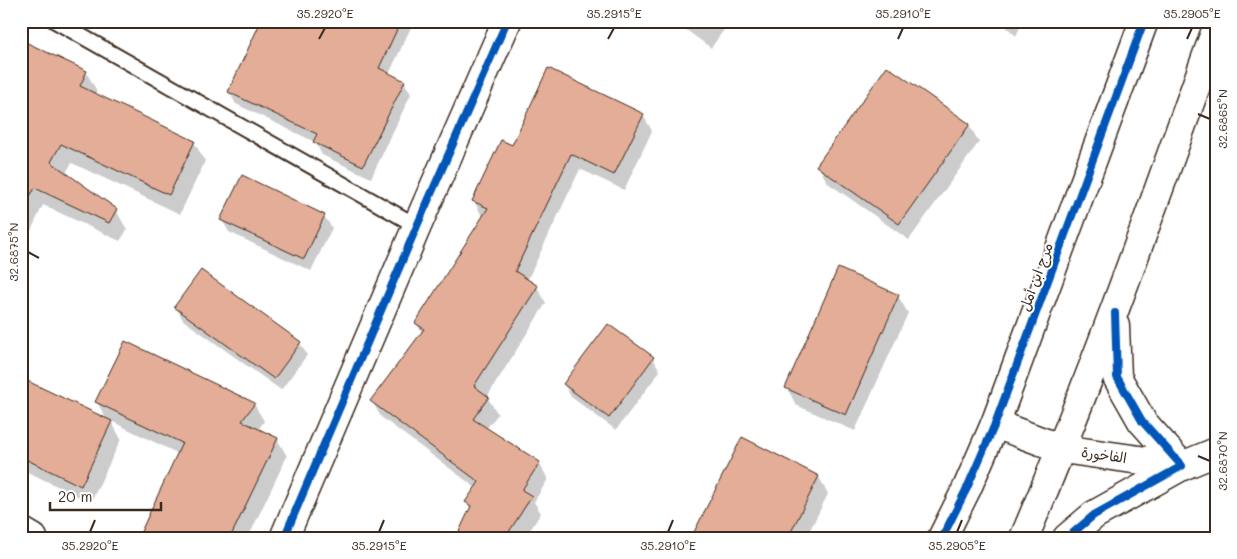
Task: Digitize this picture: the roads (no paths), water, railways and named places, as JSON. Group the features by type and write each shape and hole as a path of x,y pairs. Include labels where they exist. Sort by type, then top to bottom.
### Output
{"street":[{"path":"284,538 507,21"},
{"name":"مرج ابن أمل","path":"942,538 967,488 995,424 1144,21"},
{"path":"1024,538 1062,449 1115,313 1216,30"},
{"path":"1115,313 1116,377 1142,421 1182,466"},
{"name":"الفاخورة","path":"995,424 1062,449 1182,466"},
{"path":"1067,538 1094,516 1182,466 1216,452"},
{"path":"21,531 33,538"}],"lane":[{"path":"55,21 417,226"}]}
